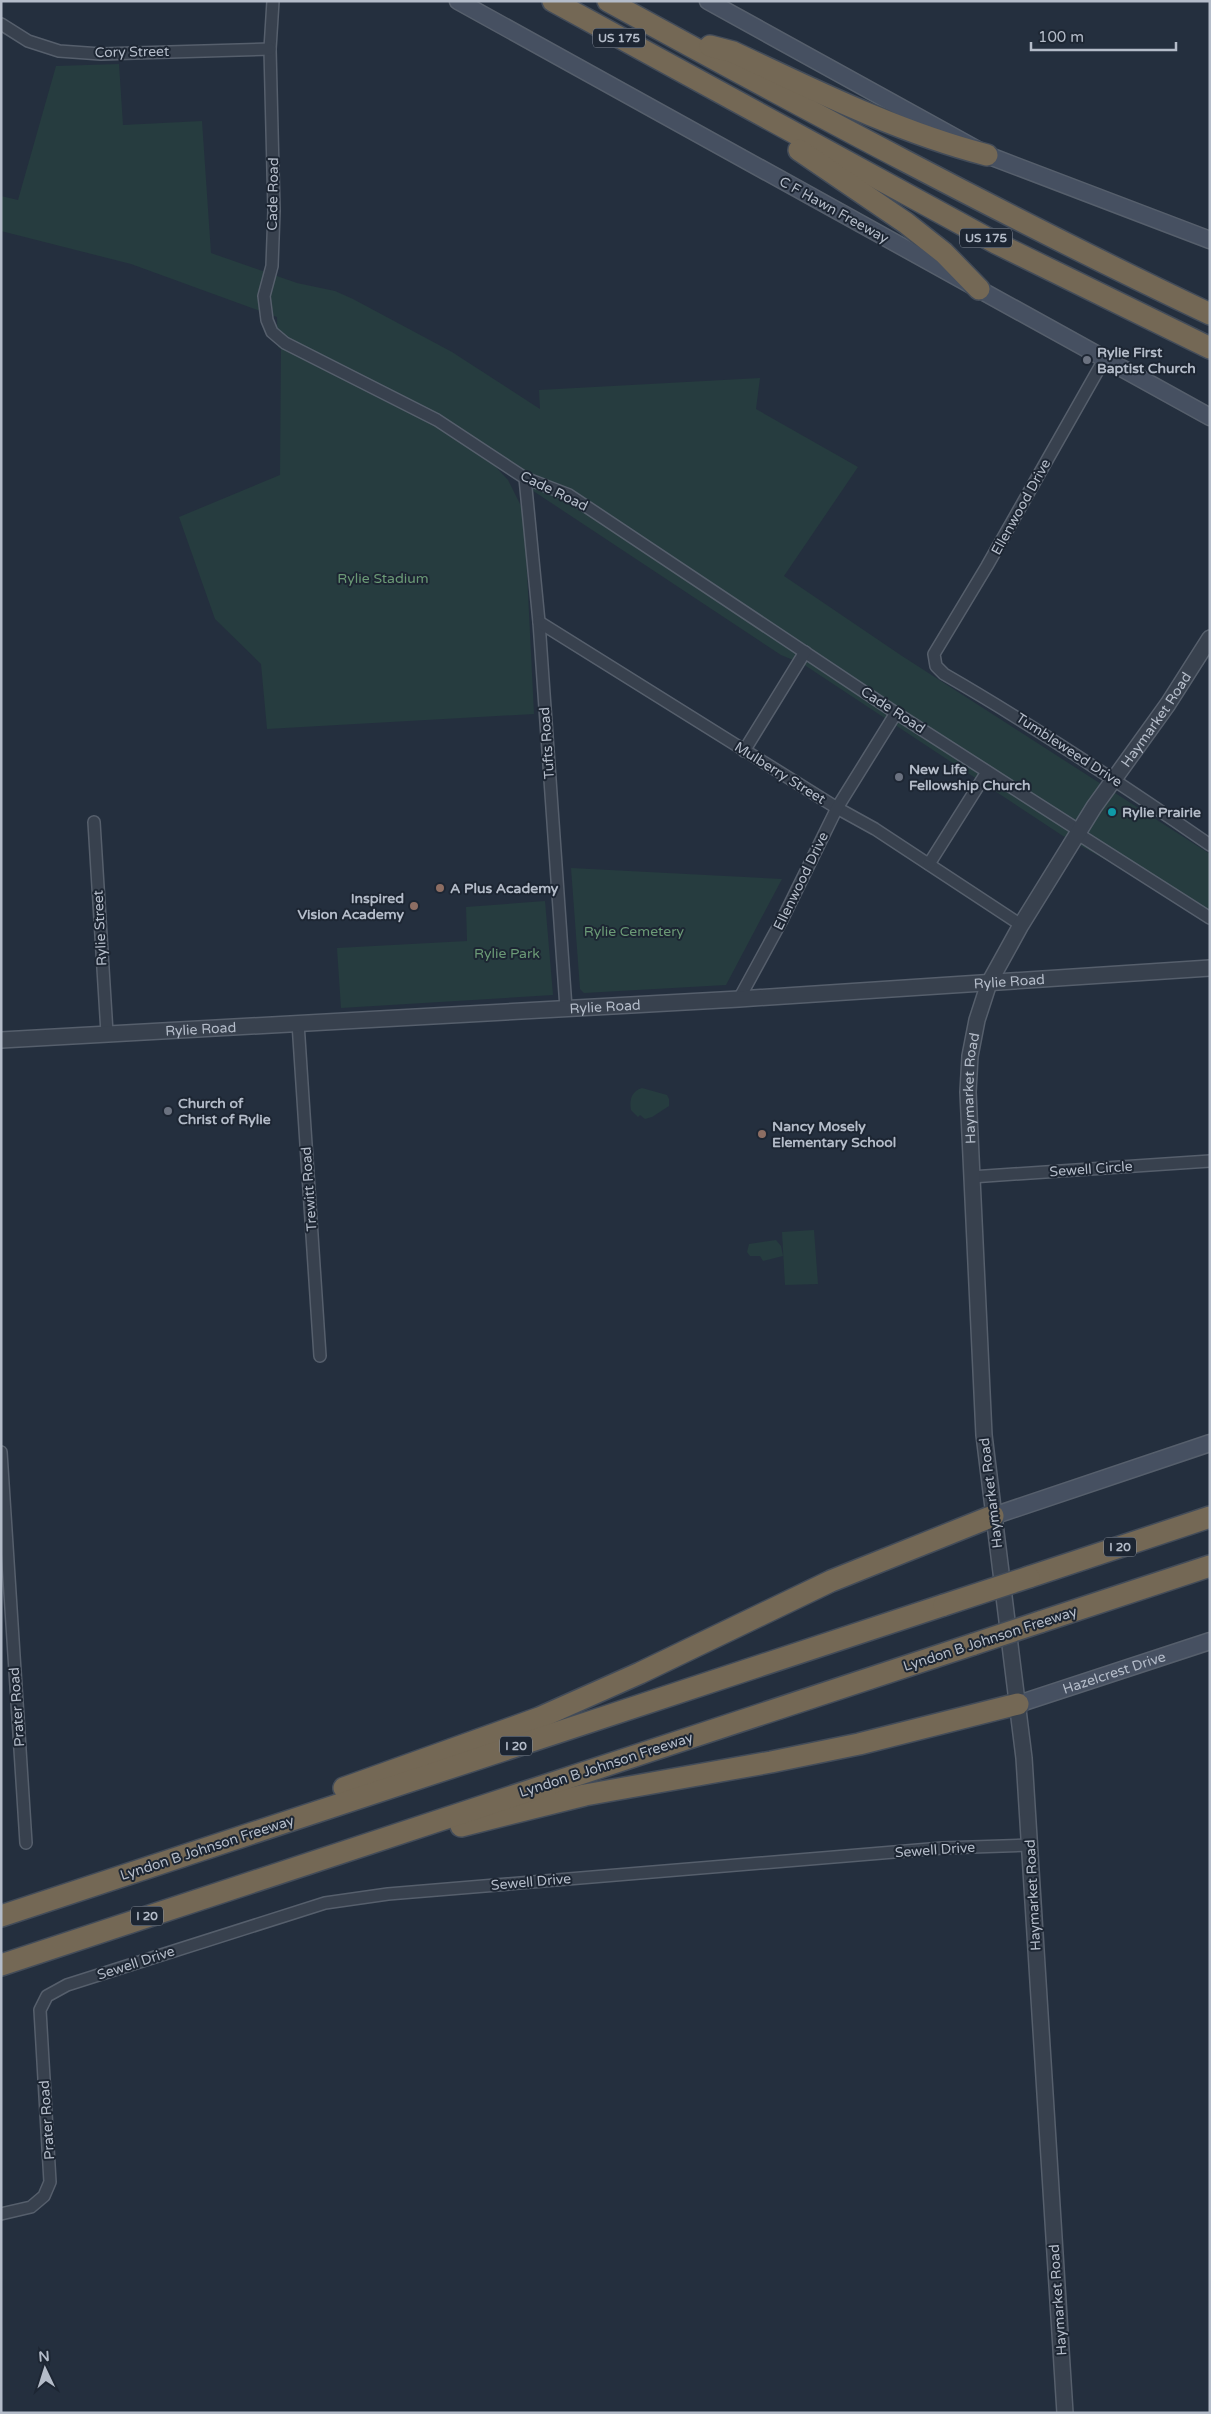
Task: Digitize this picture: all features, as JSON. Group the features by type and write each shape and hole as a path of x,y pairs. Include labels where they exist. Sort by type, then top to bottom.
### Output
{"highway":[{"name":"US 175","path":"553,1 996,243 1210,348"},
{"name":"US 175","path":"608,1 833,123 1112,267 1210,314"},
{"path":"669,34 733,52 895,126 940,143 987,155"},
{"path":"767,119 788,142 906,223 944,254 979,289"},
{"path":"1057,238 1116,259 1210,298"},
{"path":"1148,1538 1210,1512"},
{"path":"88,1887 314,1799 539,1718 640,1673 831,1581 993,1516"},
{"name":"Lyndon B Johnson Freeway","path":"1,1916 1210,1517"},
{"name":"Lyndon B Johnson Freeway","path":"1,1965 1210,1566"},
{"path":"293,1868 585,1795 771,1762 859,1744 1018,1704"}],"main road":[{"name":"C F Hawn Freeway","path":"458,1 1210,417"},
{"path":"708,1 987,155 1081,193 1210,240"},
{"path":"993,1516 1210,1443"},
{"name":"Hazelcrest Drive","path":"1018,1704 1210,1641"}],"street":[{"name":"Cade Road","path":"273,1 270,49 274,211 272,266 264,296 267,320 272,332 284,343 437,420 525,478 577,500 896,713 1210,918"},
{"name":"Cory Street","path":"1,24 28,41 59,51 101,54 270,49"},
{"name":"Ellenwood Drive","path":"934,654 987,566 1105,358"},
{"name":"Tufts Road","path":"525,478 539,622 566,1008"},
{"name":"Mulberry Street","path":"539,622 744,751 875,829 1021,925"},
{"name":"Haymarket Road","path":"1065,2413 1030,1845 1018,1704 984,1434 971,1177 968,1092 970,1056 976,1020 989,983 1021,925 1094,807 1116,780 1210,638"},
{"path":"744,751 805,652"},
{"name":"Tumbleweed Drive","path":"934,654 936,666 944,674 1012,714 1116,780 1210,845"},
{"name":"Ellenwood Drive","path":"739,999 782,920 837,808 896,713"},
{"path":"929,864 987,772"},
{"name":"Rylie Street","path":"94,822 107,1033"},
{"name":"Rylie Road","path":"1,1040 739,999 1210,968"},
{"name":"Trewitt Road","path":"298,1023 320,1356"},
{"name":"Sewell Circle","path":"971,1177 1210,1161"},
{"name":"Prater Road","path":"1,1452 26,1843"},
{"name":"Sewell Drive","path":"47,1996 67,1985 325,1903 388,1894 902,1851 1030,1845"},
{"name":"Prater Road","path":"1,2214 30,2207 44,2196 50,2182 40,2010 47,1996"}],"green space":[{"name":"Rylie Stadium","path":"119,64 123,125 202,121 211,253 297,283 335,291 353,299 452,352 540,409 539,390 760,378 756,409 858,467 784,576 902,656 1210,854 1210,918 1063,836 803,664 781,655 494,465 508,480 524,512 534,714 267,729 261,664 215,619 179,517 280,475 281,349 278,347 277,317 131,264 1,231 1,196 18,200 56,66"},
{"name":"Rylie Cemetery","path":"571,868 782,879 726,985 584,993 580,989"},
{"name":"Rylie Park","path":"545,901 553,995 341,1008 337,948 467,941 466,907"},
{"path":"642,1088 667,1095 669,1106 652,1117 645,1119 640,1115 638,1117 631,1110 630,1102 634,1093"},
{"path":"814,1230 818,1284 785,1285 782,1232"},
{"path":"776,1240 781,1246 783,1256 763,1261 760,1256 750,1256 747,1252 749,1244"}],"place":[{"name":"Rylie First Baptist Church","path":"1087,360"},
{"name":"New Life Fellowship Church","path":"899,777"},
{"name":"Rylie Prairie","path":"1112,812"},
{"name":"A Plus Academy","path":"440,888"},
{"name":"Inspired Vision Academy","path":"414,906"},
{"name":"Church of Christ of Rylie","path":"168,1111"},
{"name":"Nancy Mosely Elementary School","path":"762,1134"}]}
